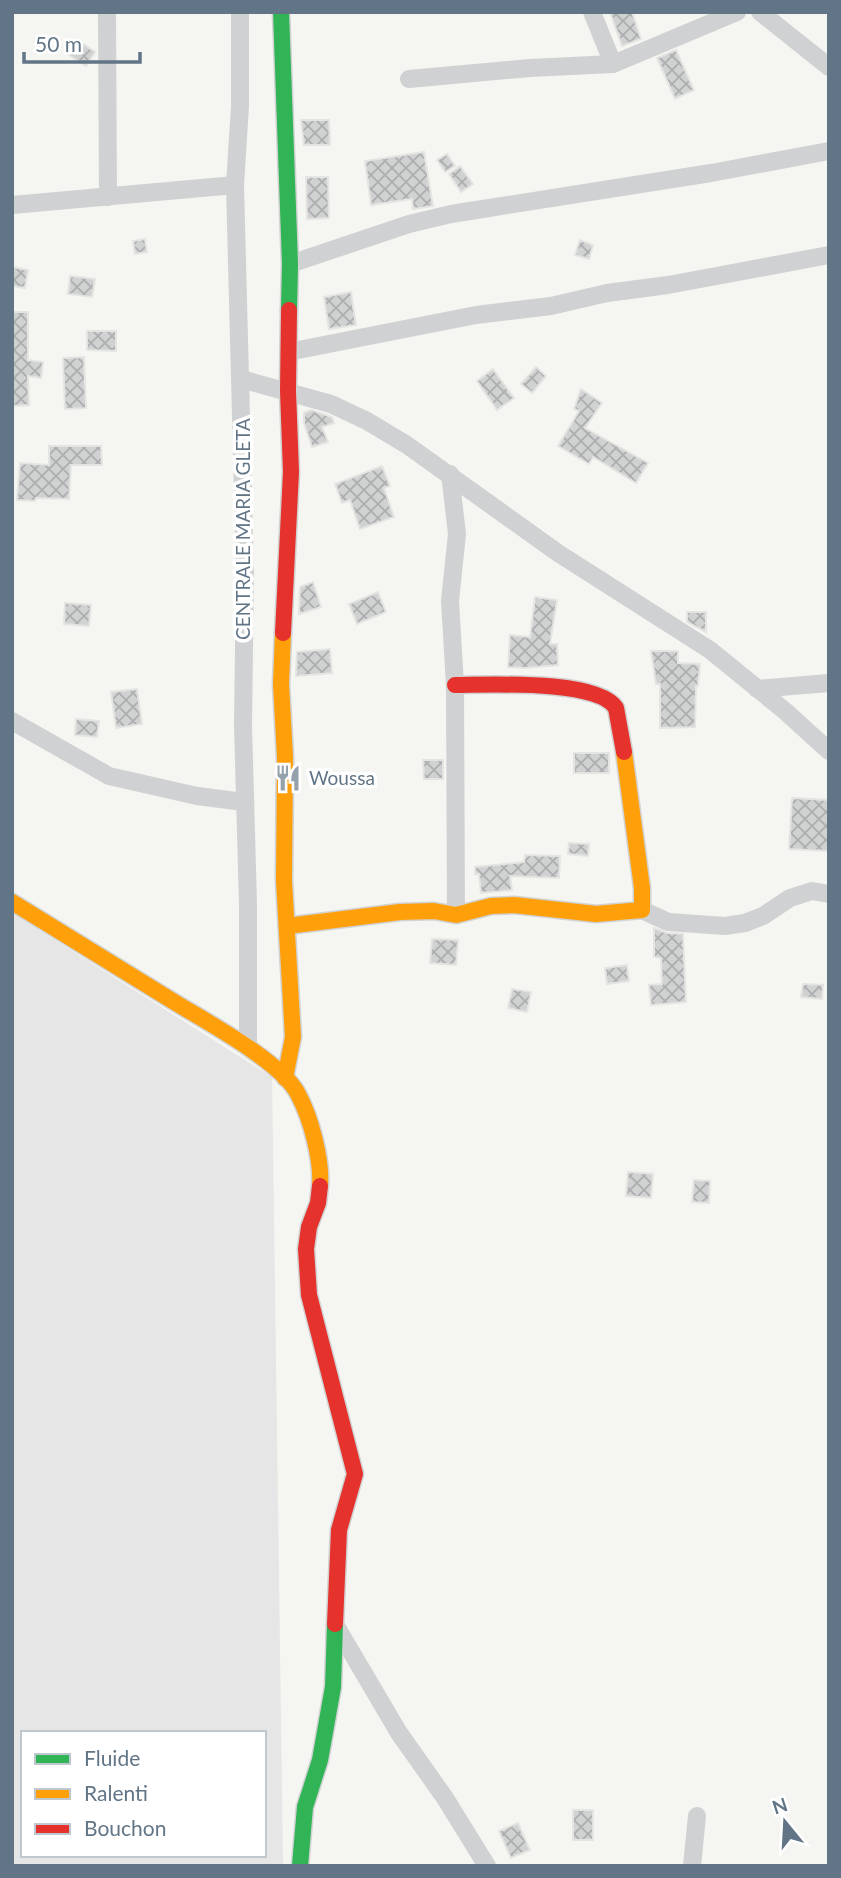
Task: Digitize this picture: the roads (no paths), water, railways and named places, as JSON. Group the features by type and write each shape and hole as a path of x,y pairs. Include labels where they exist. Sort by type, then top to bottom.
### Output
{"street":[{"path":"107,12 108,197"},
{"name":"CENTRALE MARIA GLETA","path":"240,12 240,106 235,185 245,571 244,802 248,905 248,1047"},
{"path":"281,12 290,264 290,472 281,684 287,926 293,1037 285,1077"},
{"path":"592,12 613,64"},
{"path":"409,79 613,64 737,12"},
{"path":"760,12 829,66"},
{"path":"290,264 409,223 450,214 711,173 829,151"},
{"path":"12,205 235,185"},
{"path":"288,352 476,315 551,306 607,293 716,276 829,254"},
{"path":"241,379 331,404 367,421 450,474 558,553 710,650 829,751"},
{"path":"450,474 457,534 450,601 455,685 456,915"},
{"path":"757,688 829,682"},
{"path":"455,685 566,688 599,695 615,706 635,834 642,910"},
{"path":"12,721 109,776 197,796 244,802"},
{"path":"287,926 400,912 433,911 456,915 491,906 514,905 596,914 642,910 668,922 725,926 754,920 790,898 812,891 829,894"},
{"path":"12,902 248,1047 285,1077 298,1093 305,1112 321,1171 318,1203 309,1227 306,1275 326,1368 355,1466 353,1483 339,1530 333,1687 320,1760 304,1807 300,1866"},
{"path":"336,1626 399,1732 446,1797 487,1866"},
{"path":"692,1866 697,1816"}],"place":[{"name":"Woussa","path":"288,778"}]}
